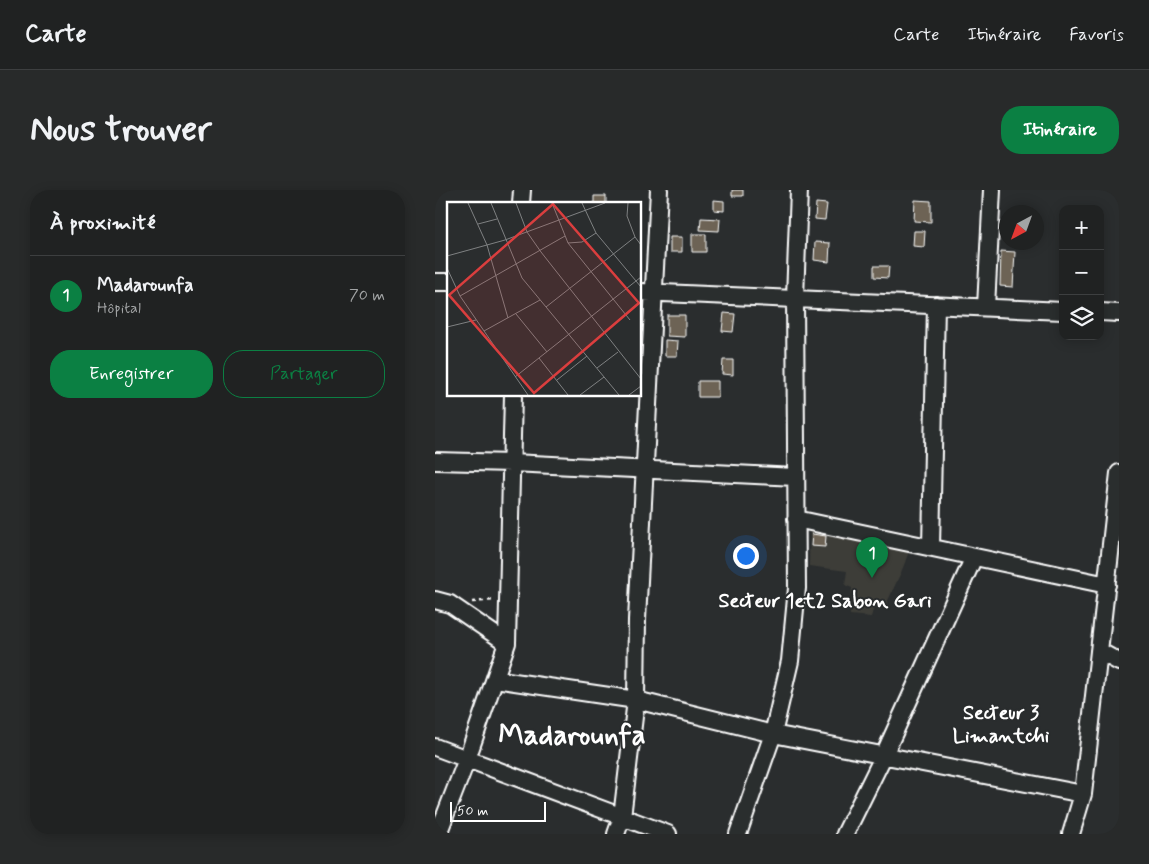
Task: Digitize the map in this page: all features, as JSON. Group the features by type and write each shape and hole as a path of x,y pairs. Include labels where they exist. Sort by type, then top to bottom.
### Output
{"street":[{"path":"616,834 622,817 636,700 637,620 645,470 647,293 659,190"},
{"path":"738,834 773,734 790,660 797,588 795,298 799,190"},
{"path":"986,307 992,190"},
{"path":"647,293 1059,311"},
{"path":"931,547 936,305"},
{"path":"1104,312 1119,313"},
{"path":"438,834 467,759 507,643 513,396"},
{"path":"435,461 795,477"},
{"path":"1071,834 1083,794 1119,473"},
{"path":"796,519 1107,585"},
{"path":"845,834 884,755 973,557"},
{"path":"443,602 507,643"},
{"path":"1099,652 1119,662"},
{"path":"495,679 636,700 773,734 1083,794"},
{"path":"435,747 668,834"}],"path":[{"path":"443,602 508,600"}],"shaded area":[{"path":"810,526 910,549 885,607 875,603 871,617 850,615 852,588 845,585 847,571 809,566"}],"building":[{"path":"732,190 743,190 743,196 732,196"},
{"path":"594,196 606,196 606,202 594,202"},
{"path":"714,200 724,201 724,211 714,210"},
{"path":"915,200 931,201 931,222 914,221"},
{"path":"816,203 827,204 825,220 815,219"},
{"path":"701,218 720,219 719,231 700,230"},
{"path":"914,231 925,231 924,247 913,246"},
{"path":"692,234 706,234 706,252 692,252"},
{"path":"670,237 682,237 682,252 670,252"},
{"path":"815,242 830,243 829,262 814,260"},
{"path":"1001,251 1015,252 1013,287 1000,286"},
{"path":"874,266 889,266 888,278 874,277"},
{"path":"724,313 735,314 733,332 722,331"},
{"path":"667,315 685,315 685,337 667,336"},
{"path":"665,340 678,341 677,356 665,356"},
{"path":"723,360 733,360 733,375 722,374"},
{"path":"698,381 718,381 718,397 698,397"},
{"path":"812,534 826,536 825,547 811,546"}],"place":[{"name":"Madarounfa","path":"872,578"}],"district":[{"name":"Secteur 1et2 Sabon Gari","path":"825,601"},
{"name":"Secteur 3 Limantchi","path":"1001,724"},
{"name":"Madarounfa","path":"572,736"}]}
